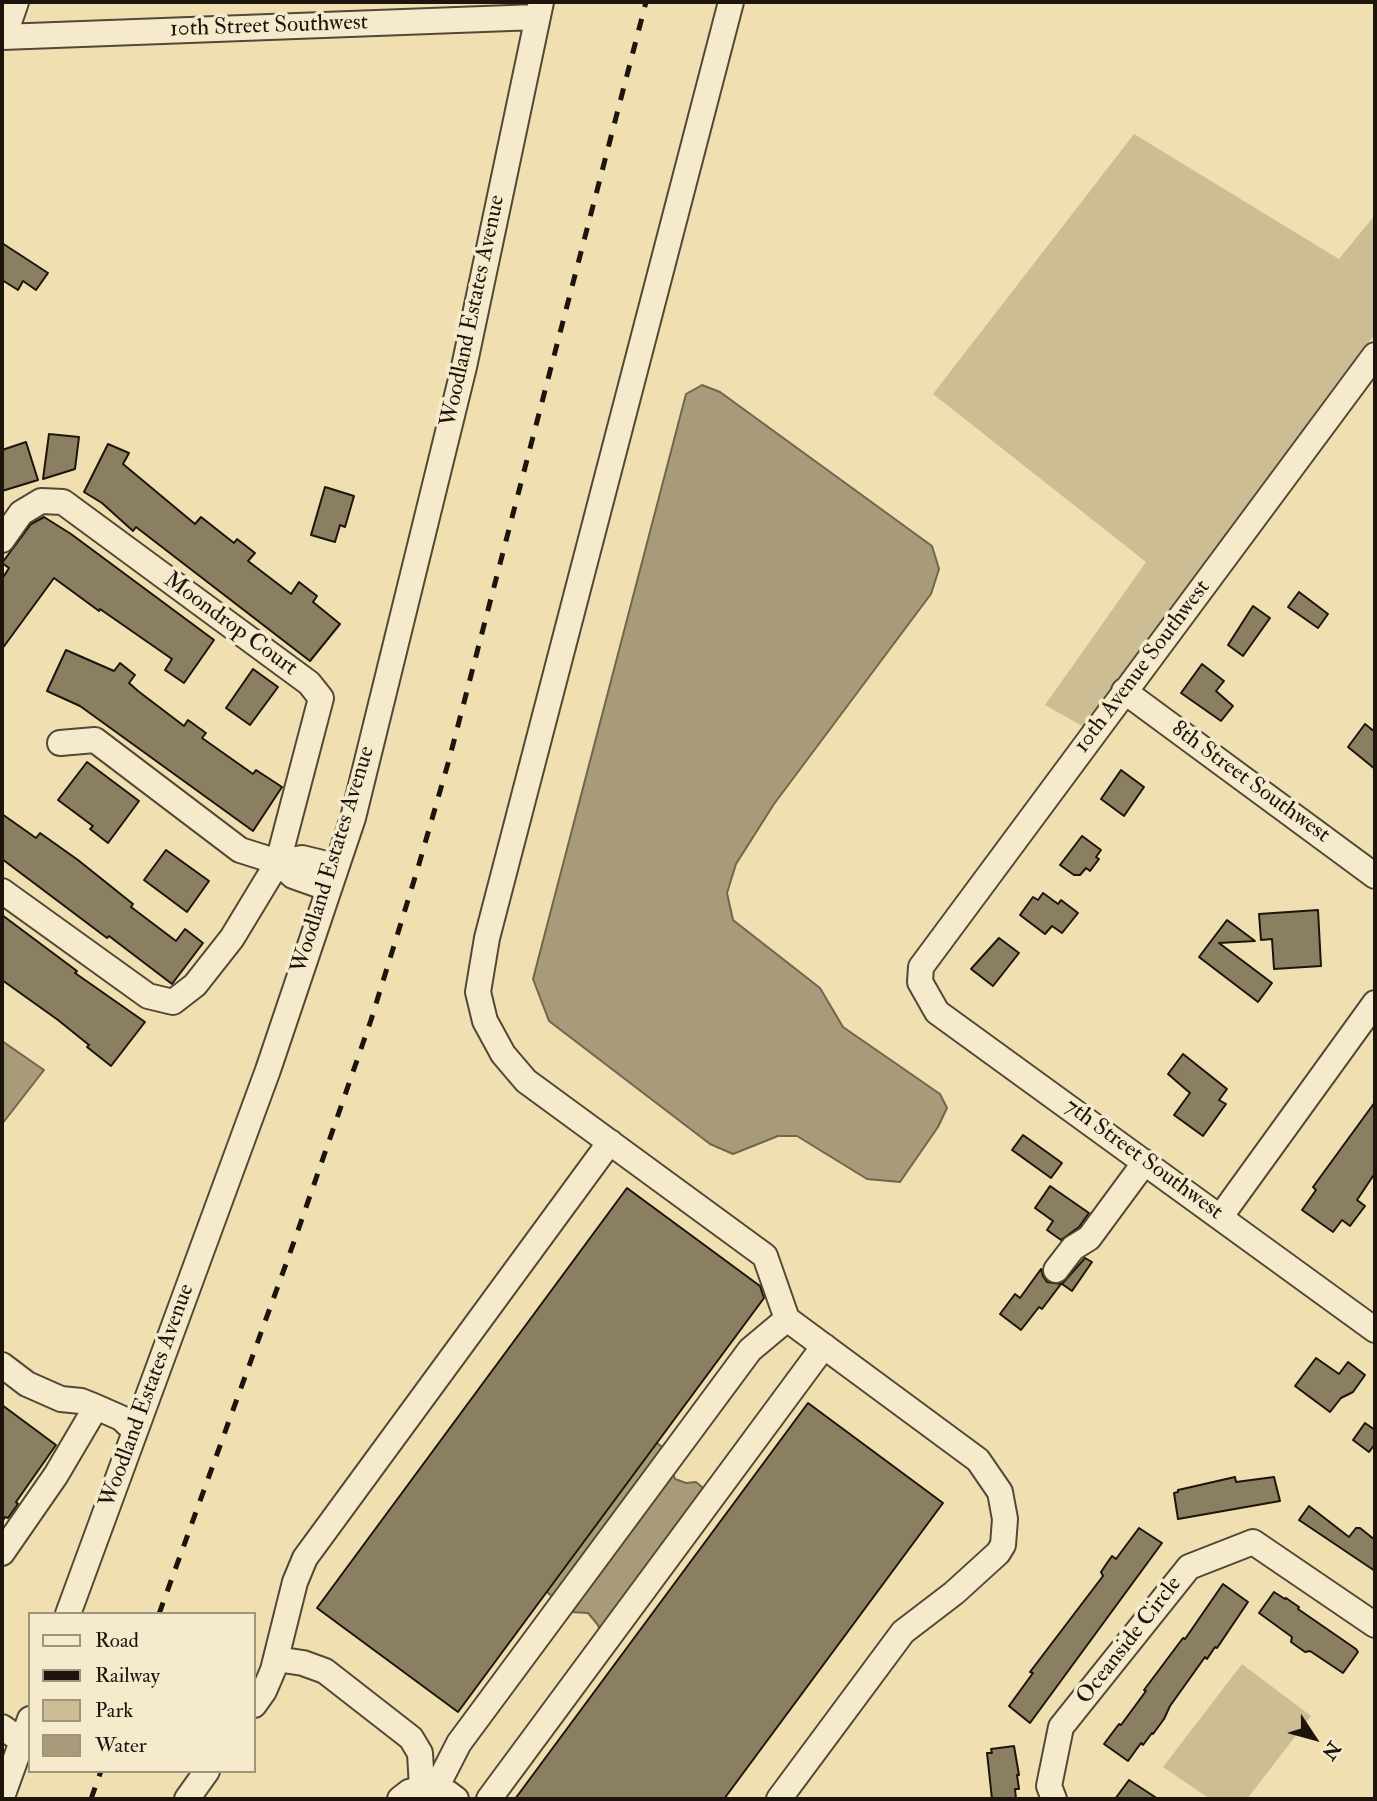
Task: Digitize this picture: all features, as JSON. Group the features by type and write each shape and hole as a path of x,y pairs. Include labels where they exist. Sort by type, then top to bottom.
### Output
{"street":[{"path":"3,37 16,2"},
{"path":"731,2 487,938 478,992 485,1021 503,1054 526,1081 765,1256 787,1319 978,1460 1000,1492 1006,1519 1003,1545 998,1553 954,1593 903,1632 779,1799"},
{"name":"10th Street Southwest","path":"3,37 539,10"},
{"name":"Woodland Estates Avenue","path":"69,1612 268,1070 353,818 464,367 539,10"},
{"name":"10th Avenue Southwest","path":"920,982 920,967 1375,355"},
{"name":"Moondrop Court","path":"2,540 21,513 41,500 63,502 309,683 321,698 278,862 232,938 195,985 173,1002 148,996 2,891"},
{"name":"8th Street Southwest","path":"1124,691 1375,876"},
{"path":"60,743 94,740 240,850 278,862 293,876 331,877"},
{"name":"7th Street Southwest","path":"920,982 937,1012 1375,1330"},
{"path":"1221,1216 1375,1003"},
{"path":"256,1702 264,1691 276,1659 295,1581 305,1558 610,1142"},
{"path":"1056,1270 1073,1248 1089,1238 1145,1162"},
{"path":"438,1792 459,1743 750,1350 787,1319"},
{"path":"489,1799 824,1346"},
{"path":"2,1365 27,1384 61,1399 81,1401 96,1407 121,1418 135,1431"},
{"path":"2,1553 56,1475 96,1407"},
{"name":"Oceanside Circle","path":"1054,1799 1049,1786 1061,1727 1189,1567 1253,1542 1375,1625"},
{"path":"276,1659 303,1663 325,1671 411,1738 438,1792"},
{"path":"2,1727 26,1730 2,1797"},
{"path":"187,1799 206,1773"},
{"path":"400,1799 410,1792 438,1792"}],"green space":[{"path":"1134,134 1339,259 1375,215 1375,334 1084,727 1045,705 1146,562 933,394"},
{"path":"1242,1664 1311,1716 1247,1799 1210,1799 1163,1767"}],"water":[{"path":"702,385 720,392 932,546 939,569 931,594 774,804 736,864 727,893 733,920 820,988 843,1027 940,1094 947,1108 938,1127 900,1182 867,1179 797,1136 778,1136 733,1154 710,1144 549,1021 533,979 686,394"},
{"path":"2,1041 44,1070 2,1124"},
{"path":"642,1432 665,1449 675,1479 686,1483 696,1482 702,1487 706,1500 602,1638 598,1625 588,1613 570,1612 480,1534"}],"building":[{"path":"2,243 48,273 36,290 23,281 18,290 2,280"},
{"path":"49,434 79,437 75,469 43,479"},
{"path":"26,442 38,480 2,491 2,450"},
{"path":"108,444 129,453 123,464 195,524 201,517 234,543 237,539 255,553 248,561 291,594 299,582 317,596 313,602 340,624 310,661 136,527 133,531 102,503 84,492"},
{"path":"325,487 354,496 345,527 340,525 335,542 311,535"},
{"path":"44,517 214,640 184,683 165,670 172,659 54,578 2,649 2,579 9,568 2,563 31,524"},
{"path":"1299,592 1328,614 1318,628 1288,607"},
{"path":"1253,606 1270,618 1243,656 1228,645"},
{"path":"66,650 114,671 120,663 135,675 129,683 138,691 184,726 188,720 206,733 202,738 253,774 256,770 282,787 253,831 80,706 47,691"},
{"path":"1202,664 1224,681 1216,691 1233,706 1221,721 1181,693"},
{"path":"253,669 278,687 250,725 226,708"},
{"path":"1365,724 1375,732 1375,769 1348,747"},
{"path":"87,762 139,801 108,843 90,829 93,826 58,800"},
{"path":"1121,770 1144,787 1124,816 1101,799"},
{"path":"2,814 36,838 40,833 78,860 133,904 131,907 176,941 185,929 203,943 172,984 2,859"},
{"path":"1082,836 1101,850 1096,857 1099,859 1090,871 1086,868 1080,875 1074,875 1060,865"},
{"path":"166,850 209,881 187,912 144,880"},
{"path":"1043,893 1058,904 1061,900 1078,913 1062,933 1052,926 1045,934 1020,915 1033,897 1038,900"},
{"path":"1318,910 1321,966 1274,969 1272,939 1261,940 1259,914"},
{"path":"2,915 77,971 75,973 145,1022 111,1066 58,1020 2,980"},
{"path":"1227,920 1255,941 1219,943 1272,983 1258,1002 1199,957"},
{"path":"999,938 1019,953 993,986 971,969"},
{"path":"1183,1054 1227,1089 1219,1100 1226,1104 1203,1136 1174,1115 1190,1093 1168,1074"},
{"path":"1375,1102 1375,1173 1357,1200 1365,1206 1350,1226 1342,1220 1333,1232 1302,1210 1316,1190 1313,1187"},
{"path":"1023,1135 1062,1163 1051,1178 1012,1150"},
{"path":"1050,1186 1089,1213 1079,1227 1061,1240 1047,1230 1053,1221 1035,1208"},
{"path":"627,1188 760,1286 764,1298 458,1712 317,1608"},
{"path":"1085,1258 1092,1262 1072,1291 1062,1284"},
{"path":"1041,1269 1047,1282 1061,1284 1021,1330 1000,1314 1015,1294 1020,1298"},
{"path":"1316,1358 1339,1374 1348,1362 1365,1375 1353,1392 1341,1398 1330,1412 1295,1386"},
{"path":"808,1403 943,1503 724,1799 515,1799"},
{"path":"2,1405 56,1445 16,1502 18,1504 2,1522"},
{"path":"1365,1423 1375,1430 1375,1444 1369,1452 1353,1440"},
{"path":"1235,1477 1236,1482 1274,1477 1280,1501 1178,1519 1174,1493 1178,1490"},
{"path":"1309,1506 1349,1537 1356,1528 1360,1528 1375,1540 1375,1571 1299,1520"},
{"path":"1139,1528 1162,1543 1030,1723 1009,1706 1033,1673 1030,1672 1103,1576 1101,1572 1112,1556 1116,1559"},
{"path":"1223,1584 1248,1602 1217,1648 1215,1647 1207,1659 1205,1657 1153,1734 1143,1745 1141,1743 1128,1761 1104,1744 1119,1724 1121,1725 1183,1638 1185,1639"},
{"path":"1274,1592 1356,1649 1358,1652 1343,1673 1291,1642 1292,1637 1259,1613"},
{"path":"1014,1746 1019,1775 1019,1789 1015,1789 1016,1799 992,1799 987,1753 992,1753 991,1749"},
{"path":"1129,1780 1158,1799 1115,1799"}],"railway":[{"path":"160,1612 295,1239 371,1020 417,871 449,760 646,2"},
{"path":"91,1799 100,1773"}]}
